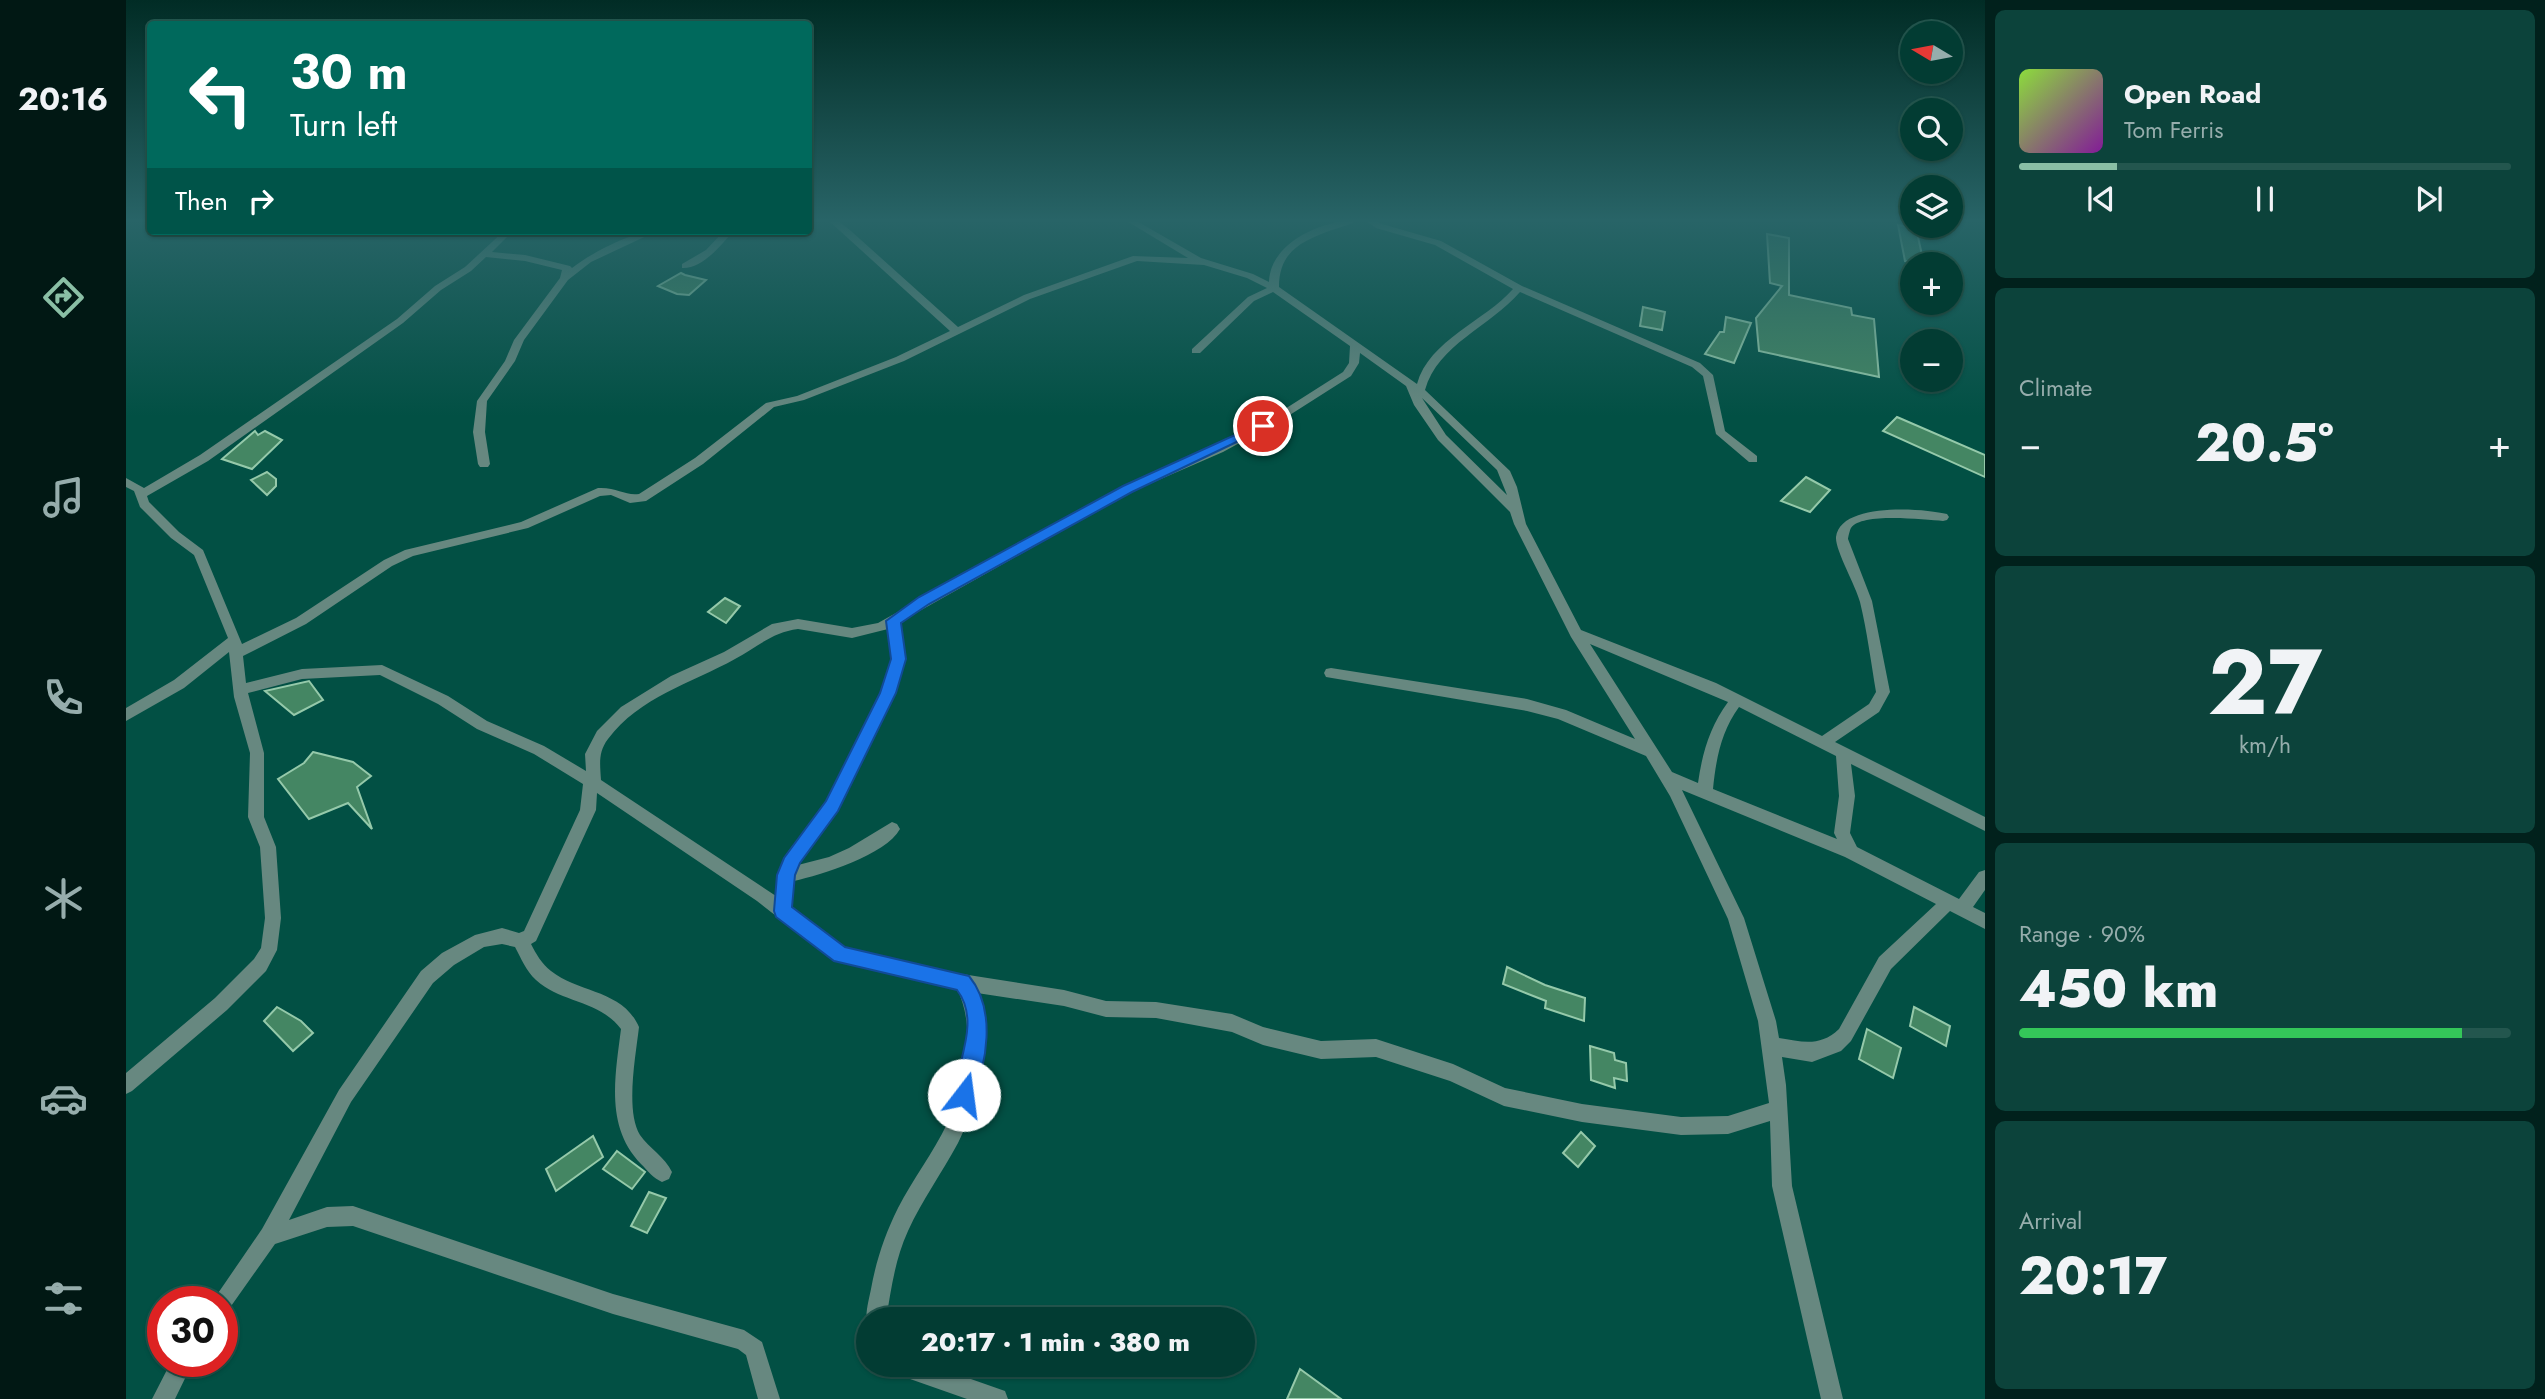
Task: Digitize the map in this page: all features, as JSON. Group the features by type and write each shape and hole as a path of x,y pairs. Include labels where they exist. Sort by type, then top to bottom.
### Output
{"street":[{"path":"141,495 197,463 400,321 444,285"},
{"path":"484,464 479,432 482,401 510,360 519,340 560,285"},
{"path":"904,285 955,330"},
{"path":"126,715 236,647 301,621 409,553 524,525 598,492 612,492 630,499 642,498 699,461 770,405 800,398 900,359 955,330 1060,285"},
{"path":"1269,285 1416,389 1501,467 1510,479 1514,509 1576,632 1667,777 1736,918 1760,993 1777,1085 1776,1110 1782,1186 1832,1399"},
{"path":"1514,285 1702,369 1713,391 1715,418 1720,432 1753,459"},
{"path":"1196,351 1251,299 1274,288"},
{"path":"1416,389 1432,366 1519,288"},
{"path":"520,941 530,936 588,810 593,782 592,754 602,735 626,710 676,680 729,656 777,627 798,624 852,633 893,621 924,600 1127,489 1219,449 1281,416 1347,374 1354,363 1355,345"},
{"path":"126,482 139,489 144,504 175,535 199,553 236,647 240,690 257,753 257,817 268,847 273,918 269,950 260,965 221,1004 126,1085"},
{"path":"1822,743 1874,708 1883,692 1866,601 1842,539 1845,527 1853,520 1880,514 1943,517"},
{"path":"783,911 786,875 793,858 832,806 888,693 899,659 893,621"},
{"path":"1576,632 1711,687 1985,824"},
{"path":"240,690 302,674 382,670 443,700 482,725 539,750 593,782 783,911 840,955 962,982 1064,998 1106,1010 1156,1010 1232,1023 1263,1035 1321,1050 1376,1048 1453,1073 1504,1097 1583,1114 1681,1126 1728,1125 1776,1110"},
{"path":"1331,673 1527,705 1561,714 1653,753"},
{"path":"1704,792 1711,749 1721,719 1736,701"},
{"path":"1843,754 1847,796 1842,833 1851,852"},
{"path":"1667,777 1851,852 1985,921"},
{"path":"786,875 852,858 892,829"},
{"path":"1771,1046 1812,1053 1835,1045 1844,1035 1885,963 1985,877"},
{"path":"233,1286 269,1236 345,1096 427,977 448,959 481,940 502,936 520,941 543,976 571,992 613,1006 630,1027 625,1091 627,1128 630,1136 662,1172"},
{"path":"878,1307 887,1259 900,1225 954,1129 975,1055 976,1014 970,992 962,982"},
{"path":"269,1236 327,1217 353,1216 613,1304 744,1340 755,1349 769,1399"},
{"path":"163,1399 174,1377"},
{"path":"935,1377 997,1399"}],"building":[{"path":"700,285 689,295 677,294 658,286"},
{"path":"1779,285 1789,285 1789,295 1851,308 1852,315 1874,319 1879,377 1759,351 1756,318 1782,286"},
{"path":"1643,307 1665,312 1662,330 1640,326"},
{"path":"1726,317 1751,323 1734,363 1705,354 1720,332 1724,332"},
{"path":"1897,417 1985,455 1985,477 1883,431"},
{"path":"255,431 258,435 265,431 282,440 252,469 222,459"},
{"path":"267,472 276,479 276,486 267,495 251,480"},
{"path":"1806,477 1830,490 1810,512 1781,501"},
{"path":"725,598 740,606 726,623 708,612"},
{"path":"309,681 323,700 294,715 265,691"},
{"path":"313,752 353,762 371,776 357,787 372,829 348,803 309,819 278,779 304,763"},
{"path":"1507,967 1545,985 1585,998 1584,1021 1545,1008 1546,1001 1503,984"},
{"path":"277,1007 301,1021 313,1033 293,1051 264,1021"},
{"path":"1914,1007 1950,1026 1946,1046 1910,1026"},
{"path":"1867,1029 1901,1048 1893,1078 1859,1059"},
{"path":"1590,1046 1614,1053 1615,1060 1626,1063 1627,1081 1614,1078 1615,1088 1591,1080"},
{"path":"1581,1132 1595,1146 1578,1167 1563,1153"},
{"path":"593,1136 603,1157 556,1191 546,1169"},
{"path":"617,1151 645,1172 632,1189 603,1169"},
{"path":"649,1192 666,1198 647,1233 631,1226"},
{"path":"1300,1369 1341,1399 1287,1399"}],"route":[{"path":"964,1095 975,1055 976,1014 970,992 962,982 840,955 783,911 786,875 793,858 832,806 888,693 899,659 893,621 924,600 1127,489 1219,449 1263,426"}]}
